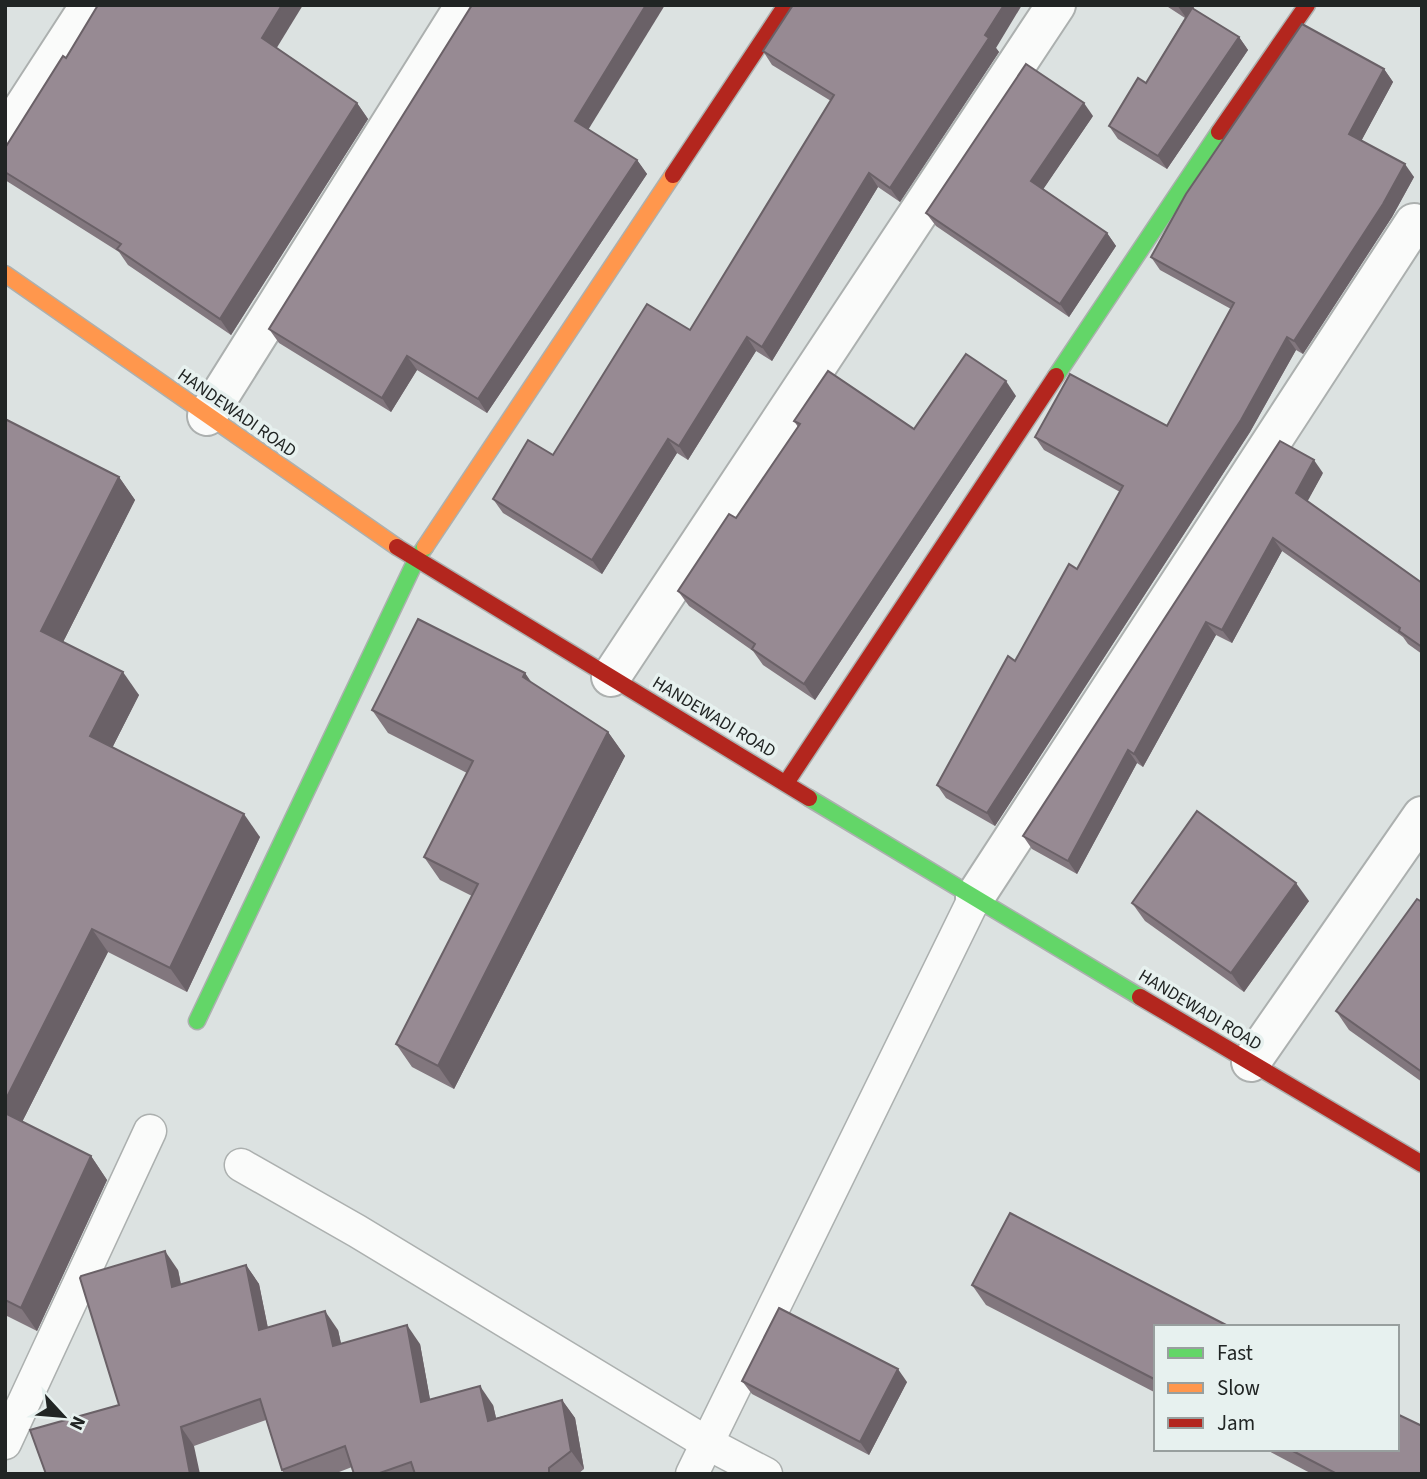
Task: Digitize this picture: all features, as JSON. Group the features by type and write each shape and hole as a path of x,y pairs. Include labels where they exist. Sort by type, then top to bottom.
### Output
{"street":[{"path":"5,136 90,5"},
{"path":"208,416 465,5"},
{"path":"197,1021 416,560 786,5"},
{"path":"611,677 1056,5"},
{"path":"786,783 1245,92 1307,5"},
{"path":"975,897 1414,223"},
{"name":"HANDEWADI ROAD","path":"5,274 416,560 1042,939 1422,1164"},
{"path":"1251,1062 1422,816"}],"lane":[{"path":"692,1474 975,897"},
{"path":"5,1443 150,1131"},
{"path":"241,1165 357,1231 707,1443 766,1474"}],"building":[{"path":"98,5 282,5 262,38 357,103 220,319 117,249 121,244 5,172 5,148"},
{"path":"472,5 646,5 575,121 637,160 478,399 407,356 382,398 269,329"},
{"path":"793,5 1004,5 985,35 989,38 890,188 869,173 762,347 747,337 679,446 668,439 592,560 493,499 528,440 553,455 647,304 690,330 834,95 763,51"},
{"path":"1192,8 1239,37 1158,156 1109,126 1138,78 1146,83"},
{"path":"1302,24 1384,69 1349,134 1405,164 1383,204 1294,341 1287,337 1241,420 987,813 937,785 1008,656 1015,661 1069,564 1077,569 1123,486 1035,437 1070,374 1167,426 1234,303 1151,257 1186,194"},
{"path":"1026,64 1084,103 1031,181 1107,233 1060,304 926,213"},
{"path":"966,354 1006,381 804,684 752,649 755,644 678,591 729,514 736,518 800,424 794,421 828,371 914,429"},
{"path":"5,419 119,477 41,631 123,672 90,736 244,814 170,968 92,929 5,1101"},
{"path":"1280,441 1314,460 1296,493 1422,583 1422,647 1399,631 1400,628 1273,538 1222,630 1206,622 1134,754 1128,750 1068,861 1023,836"},
{"path":"418,619 525,673 523,677 608,732 438,1066 396,1044 478,884 424,857 473,761 372,710"},
{"path":"1197,811 1296,883 1231,973 1132,903"},
{"path":"1417,899 1422,902 1422,1072 1336,1011"},
{"path":"5,1113 91,1156 21,1308 5,1300"},
{"path":"1010,1213 1226,1325 1154,1325 1154,1379 972,1285"},
{"path":"165,1251 172,1287 246,1265 259,1330 325,1311 333,1346 407,1325 421,1402 480,1386 488,1421 562,1400 571,1451 549,1468 549,1474 415,1474 411,1462 377,1474 354,1474 345,1446 282,1470 260,1399 181,1427 190,1474 46,1474 30,1430 119,1405 81,1276"},
{"path":"779,1308 898,1369 860,1442 742,1381"},
{"path":"1399,1415 1422,1426 1422,1474 1337,1474 1293,1451 1399,1451"}],"traffic: fast":[{"path":"1056,376 1219,132"},
{"path":"197,1021 416,560 425,547"},
{"path":"809,798 1140,997"}],"traffic: slow":[{"path":"425,547 673,175"},
{"path":"5,274 397,547"}],"traffic: jam":[{"path":"673,175 786,5"},
{"path":"1219,132 1307,5"},
{"path":"786,783 1056,376"},
{"path":"397,547 809,798"},
{"path":"1140,997 1422,1164"}]}
